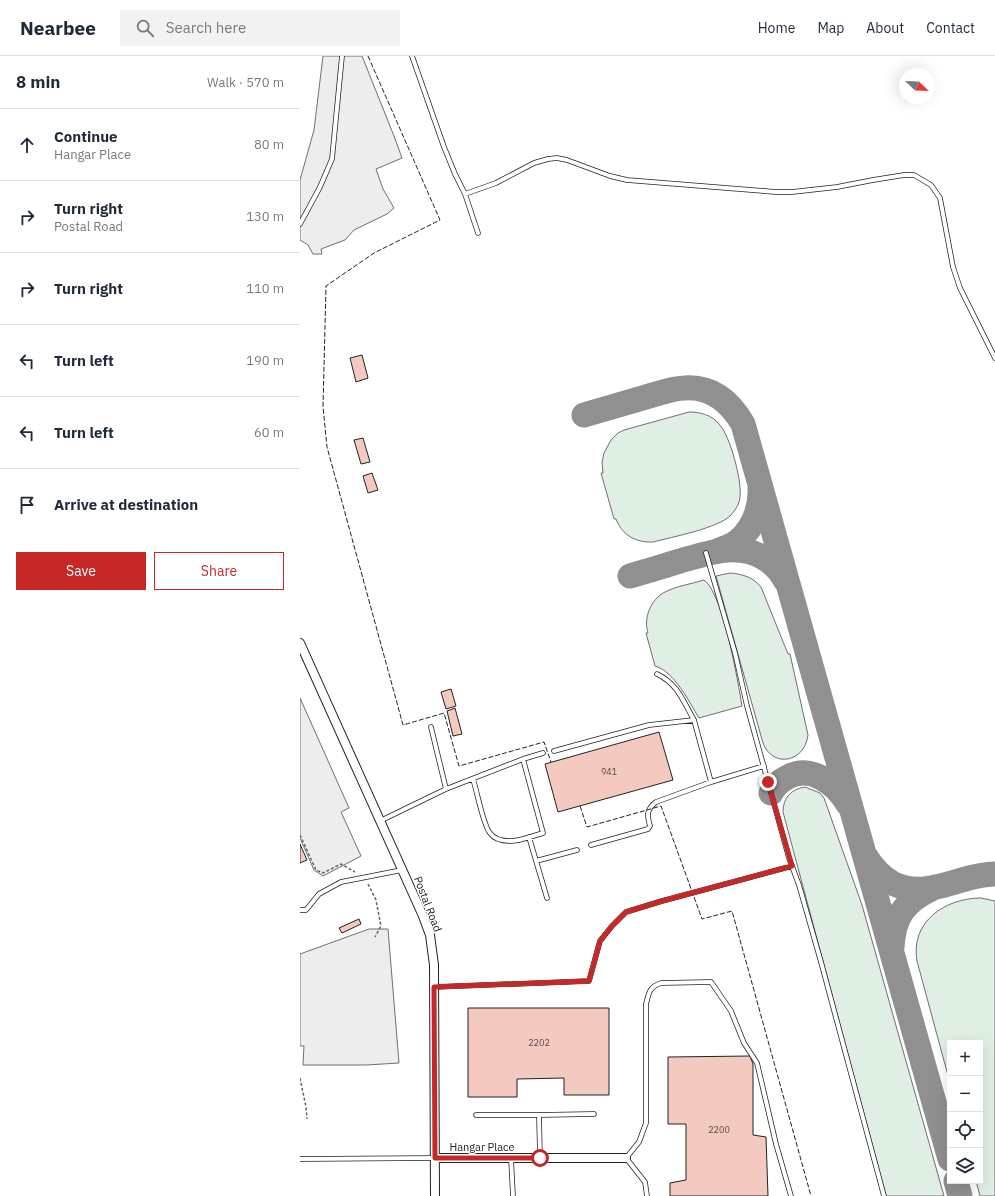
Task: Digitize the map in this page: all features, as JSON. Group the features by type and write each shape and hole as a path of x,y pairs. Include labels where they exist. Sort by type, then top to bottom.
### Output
{"street":[{"name":"Postal Road","path":"300,643 403,870 430,935 434,965 435,1196"},
{"name":"Hangar Place","path":"435,1158 626,1158"}],"lane":[{"path":"300,224 320,187 332,159 342,56"},
{"path":"412,56 444,147 465,194 478,232"},
{"path":"465,194 496,183 534,163 557,158 567,160 610,176 628,180 776,192 792,192 837,187 873,180 914,175 932,185 940,198 953,267 960,288 995,358"},
{"path":"706,553 735,653 747,706 792,866 821,962 884,1196"},
{"path":"658,674 668,680 676,688 694,720 711,782"},
{"path":"554,750 648,725 694,720"},
{"path":"431,727 446,789"},
{"path":"380,821 446,789 523,758 543,753"},
{"path":"473,779 487,828 492,836 509,841 543,833 523,758"},
{"path":"591,845 648,829 650,826 647,816 649,807 656,802 711,782 764,766"},
{"path":"529,837 547,898"},
{"path":"536,861 577,850"},
{"path":"434,987 589,981 600,941 626,912 792,866"},
{"path":"300,910 306,910 319,894 340,882 403,870"},
{"path":"647,1196 645,1182 626,1158 639,1142 646,1124 646,1004 649,992 654,985 661,983 711,982 731,1011 744,1044 757,1063 776,1144 792,1196"},
{"path":"476,1115 594,1114"},
{"path":"539,1115 540,1158"},
{"path":"300,1159 435,1158"},
{"path":"511,1158 513,1196"}],"path":[{"path":"300,1078 307,1118"}],"green space":[{"path":"689,412 701,413 709,416 716,421 727,438 734,458 739,480 740,499 736,509 725,520 683,535 653,542 641,541 630,537 622,529 616,519 614,519 601,473 603,473 602,462 604,453 611,440 618,433 624,430"},
{"path":"730,573 747,577 761,587 788,654 790,654 808,735 806,744 801,751 788,759 774,757 763,743 716,576"},
{"path":"704,580 711,588 723,619 729,639 742,706 699,718 681,688 669,674 655,666 646,633 648,633 647,615 652,604 660,595 674,588"},
{"path":"805,787 820,793 824,798 862,905 944,1196 886,1196 783,812 786,798 792,792"},
{"path":"981,898 995,901 995,1196 980,1196 977,1184 983,1184 983,1040 947,1040 947,1072 917,961 916,947 919,935 925,924 933,915 943,908 955,902"}],"shaded area":[{"path":"323,56 362,56 402,158 376,169 383,189 394,208 387,214 354,230 345,240 321,249 322,254 313,254 308,245 300,240 300,180 314,130"},
{"path":"300,698 349,808 341,812 361,856 323,876 314,870 300,838"},
{"path":"369,929 388,929 399,1063 366,1065 303,1065 304,1046 300,1046 300,954"}],"building":[{"path":"362,355 368,378 356,382 350,358"},
{"path":"363,438 370,462 361,464 354,440"},
{"path":"372,473 378,490 368,493 363,476"},
{"path":"451,689 456,706 446,709 441,692"},
{"path":"455,708 462,734 453,736 447,711"},
{"path":"659,732 673,780 558,812 545,764"},
{"path":"300,844 307,860 300,863"},
{"path":"359,919 361,924 342,933 339,928"},
{"path":"468,1008 609,1008 609,1095 564,1095 564,1078 517,1079 517,1097 468,1097"},
{"path":"750,1056 753,1064 753,1135 766,1137 768,1196 670,1196 670,1183 686,1180 686,1124 668,1124 668,1057"}],"taxiway":[{"path":"584,415 670,390 695,388 712,393 726,402 743,424 947,1148"},
{"path":"717,551 732,545 745,535 757,513 760,489"},
{"path":"630,576 712,552 733,550 754,553 764,558 781,573 785,580"},
{"path":"771,793 779,782 795,774 813,774 822,778 837,789 848,804"},
{"path":"866,857 884,878 905,888 931,888 982,875 995,874"},
{"path":"892,947 895,927 902,911 923,893 933,888"},
{"path":"957,1184 960,1196"}],"fence":[{"path":"368,56 440,220 374,253 326,286 323,407 327,447 403,725 444,713 459,766 544,742 551,762"},
{"path":"580,806 587,827 661,806 702,919 732,911 811,1196"}],"route":[{"path":"540,1158 435,1158 434,987 589,981 600,941 626,912 792,866 768,782"}]}
